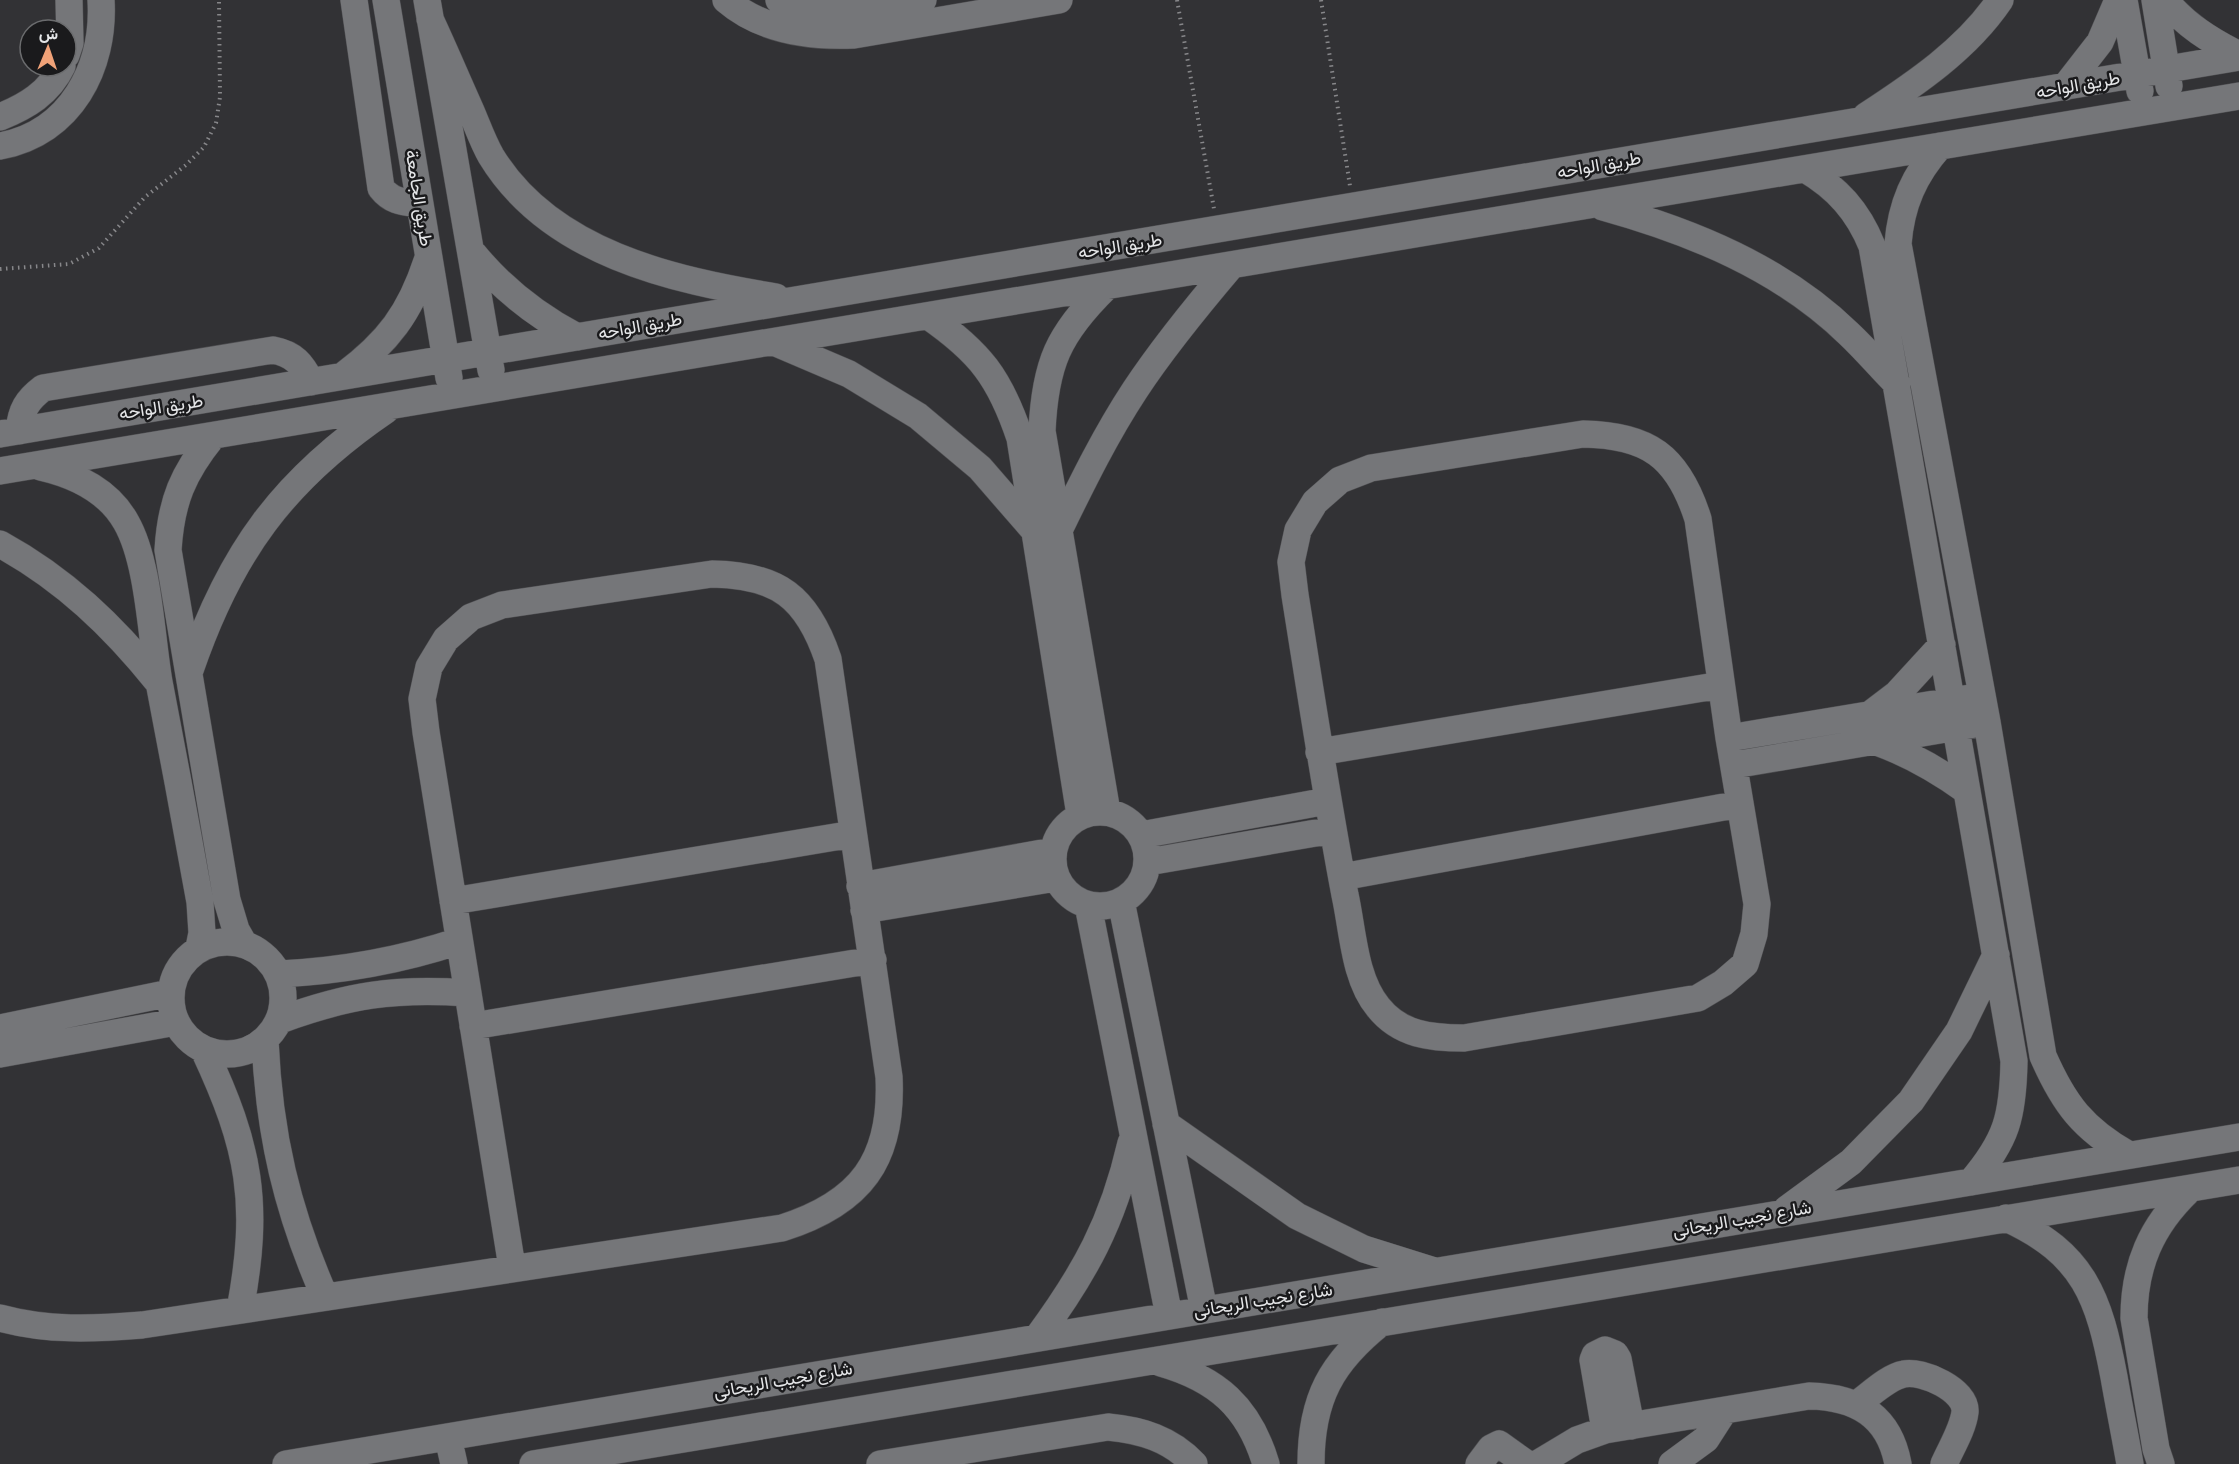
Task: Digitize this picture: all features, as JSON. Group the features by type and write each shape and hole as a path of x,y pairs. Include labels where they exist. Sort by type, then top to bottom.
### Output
{"street":[{"path":"69,0 69,18"},
{"path":"0,146 30,136 53,122 72,103 87,80 97,55 102,28 101,0"},
{"path":"354,0 381,188 388,197 397,202 420,204"},
{"name":"طريق الجامعة","path":"386,0 452,396"},
{"path":"726,0 761,22 791,32 823,36 854,35 979,7 1059,0"},
{"path":"779,0 816,11 846,13 923,0"},
{"path":"1857,122 1915,84 1959,47 2000,0"},
{"path":"2065,87 2100,42 2118,0"},
{"path":"2124,0 2143,113"},
{"path":"2155,0 2173,107"},
{"path":"2165,0 2192,27 2216,44 2239,56"},
{"path":"428,9 494,388"},
{"path":"428,9 491,156 517,191 551,221 634,264 680,279 798,300"},
{"name":"طريق الواحه","path":"22,430 2239,56"},
{"path":"0,117 24,107 46,91 54,78"},
{"name":"طريق الواحه","path":"0,471 2239,96"},
{"path":"1940,146 1928,160 1909,191 1899,226 1898,244 1987,722 2043,1056 2058,1090 2076,1117 2101,1139 2129,1155"},
{"path":"1805,169 1834,188 1857,214 1872,246 2014,1061 2014,1101 2005,1131 1991,1158 1971,1182"},
{"path":"1596,205 1665,224 1741,258 1792,288 1848,333 1897,384"},
{"path":"470,250 492,277 518,301 546,321 577,337"},
{"path":"340,377 371,355 397,327 416,293 429,257"},
{"path":"1060,528 1094,458 1134,390 1180,327 1231,266"},
{"path":"1106,286 1077,316 1056,351 1044,390 1041,431 1060,528 1107,812"},
{"path":"928,316 967,346 987,367 1007,401 1020,438 1080,815"},
{"path":"774,342 849,374 918,416 980,468 1033,529"},
{"path":"200,948 202,917 200,902 161,692 139,557 126,522 102,494 70,474 43,464 22,430 21,413 30,398 43,388 273,350 287,352 303,364 311,382"},
{"path":"190,684 207,620 232,568 264,520 302,477 346,438 393,405"},
{"path":"1583,434 1614,435 1644,444 1670,463 1688,489 1698,519 1721,685 1757,904 1754,934 1744,964 1723,982 1698,998 1464,1038 1432,1038 1402,1028 1378,1008 1362,980 1342,878 1319,752 1291,562 1298,530 1315,502 1340,480 1371,468 1583,434"},
{"path":"213,436 193,460 179,488 170,519 168,550 227,900 236,930 244,944"},
{"path":"0,544 28,559 77,595 121,637 161,692"},
{"path":"0,1318 23,1325 83,1330 142,1324 782,1228 815,1218 844,1199 867,1174 883,1144 891,1111 889,1077 873,960 852,834 828,659 818,629 799,603 774,585 744,574 712,574 502,605 471,617 446,639 429,667 422,699 512,1267"},
{"path":"1871,714 1897,694 1942,645"},
{"path":"161,692 190,684"},
{"path":"1319,752 1721,685"},
{"path":"1729,738 1982,696"},
{"path":"1734,765 1987,722"},
{"path":"1876,741 1939,770 1967,791"},
{"path":"1142,835 1327,801"},
{"path":"1342,878 1740,804"},
{"path":"1107,812 1133,824 1142,835 1148,862 1140,885 1121,901 1110,905 1088,905 1068,895 1056,878 1053,851 1057,836 1067,824 1080,815 1107,812"},
{"path":"1148,862 1333,830"},
{"path":"453,901 852,834"},
{"path":"862,898 1053,851"},
{"path":"862,898 1056,878"},
{"path":"1121,901 1204,1310"},
{"path":"1088,905 1169,1316"},
{"path":"279,974 325,972 371,966 459,941"},
{"path":"325,1297 300,1236 281,1172 271,1118 273,1030 284,1005 284,989 279,974 264,955 244,944 214,943 200,948 185,960 175,975 170,993 176,1022 188,1038 204,1050 220,1054 236,1054 252,1049 273,1030 325,1004 372,993 420,989 467,993"},
{"path":"1783,1212 1851,1162 1911,1101 1959,1031 1996,955"},
{"path":"473,1026 873,960"},
{"path":"0,1028 170,993"},
{"path":"0,1054 176,1022"},
{"path":"204,1050 227,1100 244,1151 251,1204 250,1257 240,1310"},
{"path":"2014,1061 2043,1056"},
{"path":"1166,1124 1297,1216 1364,1249 1435,1272"},
{"path":"1037,1338 1071,1292 1099,1242 1120,1188 1133,1133"},
{"name":"شارع نجيب الريحانى","path":"286,1464 2239,1137"},
{"path":"533,1464 1157,1361 1561,1291 2239,1180"},
{"path":"2161,1464 2156,1449 2134,1318 2134,1298 2137,1277 2150,1238 2161,1220 2189,1190"},
{"path":"2006,1218 2039,1235 2054,1246 2073,1266 2089,1289 2104,1323 2130,1464"},
{"path":"1554,1252 1561,1291"},
{"path":"1311,1464 1311,1434 1319,1401 1334,1370 1356,1343 1383,1321"},
{"path":"1157,1361 1189,1371 1218,1388 1242,1412 1259,1440 1266,1464"},
{"path":"1857,1404 1902,1374 1918,1374 1957,1391 1962,1396 1965,1410 1944,1464"},
{"path":"1536,1464 1577,1440 1618,1428 1809,1396 1834,1396 1857,1404 1873,1416 1886,1431 1895,1449 1898,1464"},
{"path":"1672,1464 1706,1439 1724,1411"},
{"path":"880,1464 1108,1427 1130,1429 1151,1436 1171,1445 1194,1464"},
{"path":"448,1437 454,1464"},
{"path":"1479,1464 1491,1448 1499,1444 1527,1464"}],"path":[{"path":"0,269 69,264 99,248 145,197 186,165 204,147 216,123 220,97 219,0"},
{"path":"1177,0 1218,229"},
{"path":"1321,0 1353,206"}]}
